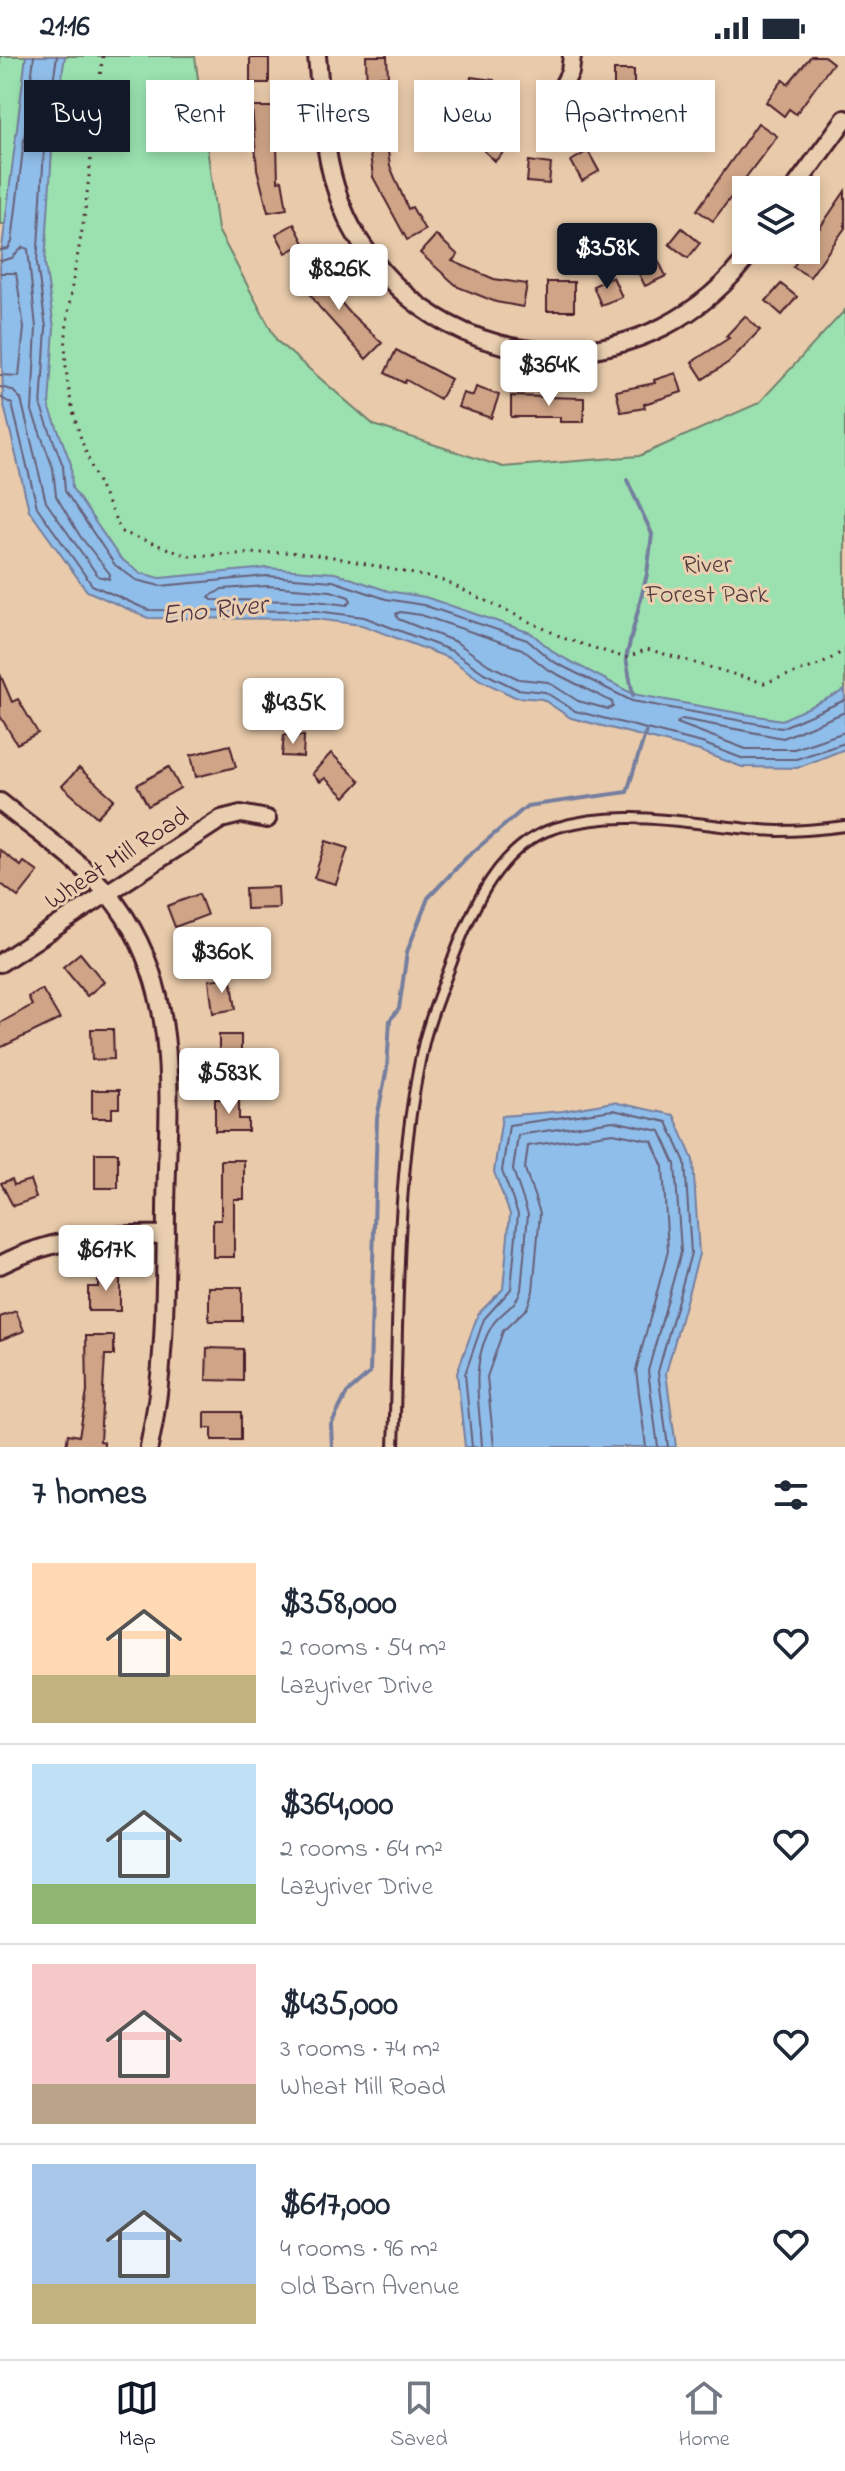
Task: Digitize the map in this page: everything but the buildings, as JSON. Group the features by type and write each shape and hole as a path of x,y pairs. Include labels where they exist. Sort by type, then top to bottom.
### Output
{"street":[{"path":"317,56 327,160 348,220 368,253 394,285 433,316 456,329 497,344 540,352 591,350 622,343 651,333 692,310 721,286 740,264"},
{"path":"566,80 572,56"},
{"path":"803,176 845,119"},
{"path":"0,802 66,853 106,891 142,949 154,979 164,1019 169,1063 164,1339 149,1447"},
{"name":"Wheat Mill Road","path":"0,963 106,891 221,819 241,814 267,819"},
{"path":"0,1265 30,1251 81,1237 166,1235"}],"lane":[{"path":"394,1447 402,1203 413,1100 425,1040 467,920 494,874 526,841 557,827 621,818 687,820 779,831 845,826"}],"path":[{"path":"103,56 91,131 86,203 65,337 72,412 122,532 188,556 289,552 442,580 566,639 626,658 647,649 764,683 822,664 845,650"}],"green space":[{"path":"0,56 26,56 6,224 0,224"},
{"name":"River Forest Park","path":"42,56 195,56 198,80 146,80 146,152 208,152 218,230 277,341 374,425 503,467 639,456 759,403 845,310 845,712 739,736 307,573 106,586 16,369 34,152 130,152 130,80 40,80"}],"water":[{"name":"Eno River","path":"26,56 65,56 61,80 24,80 24,152 52,152 45,263 54,328 49,406 71,464 72,488 120,558 140,573 160,578 267,568 335,573 388,591 425,597 531,633 556,654 633,694 782,720 845,690 845,749 797,768 742,767 700,751 571,718 542,699 515,697 480,680 449,658 362,625 316,619 148,618 87,591 29,510 3,401 0,264"},
{"path":"613,1102 674,1115 693,1160 699,1254 666,1373 676,1447 465,1447 457,1373 478,1314 503,1289 510,1214 494,1172 502,1116 563,1111"}],"waterway":[{"path":"627,480 652,534 647,574 626,658 633,695"},
{"path":"332,1447 331,1425 347,1393 370,1373 377,1118 387,1068 390,1020 399,1009 407,952 428,898 467,857 527,806 627,792 646,731"}]}
